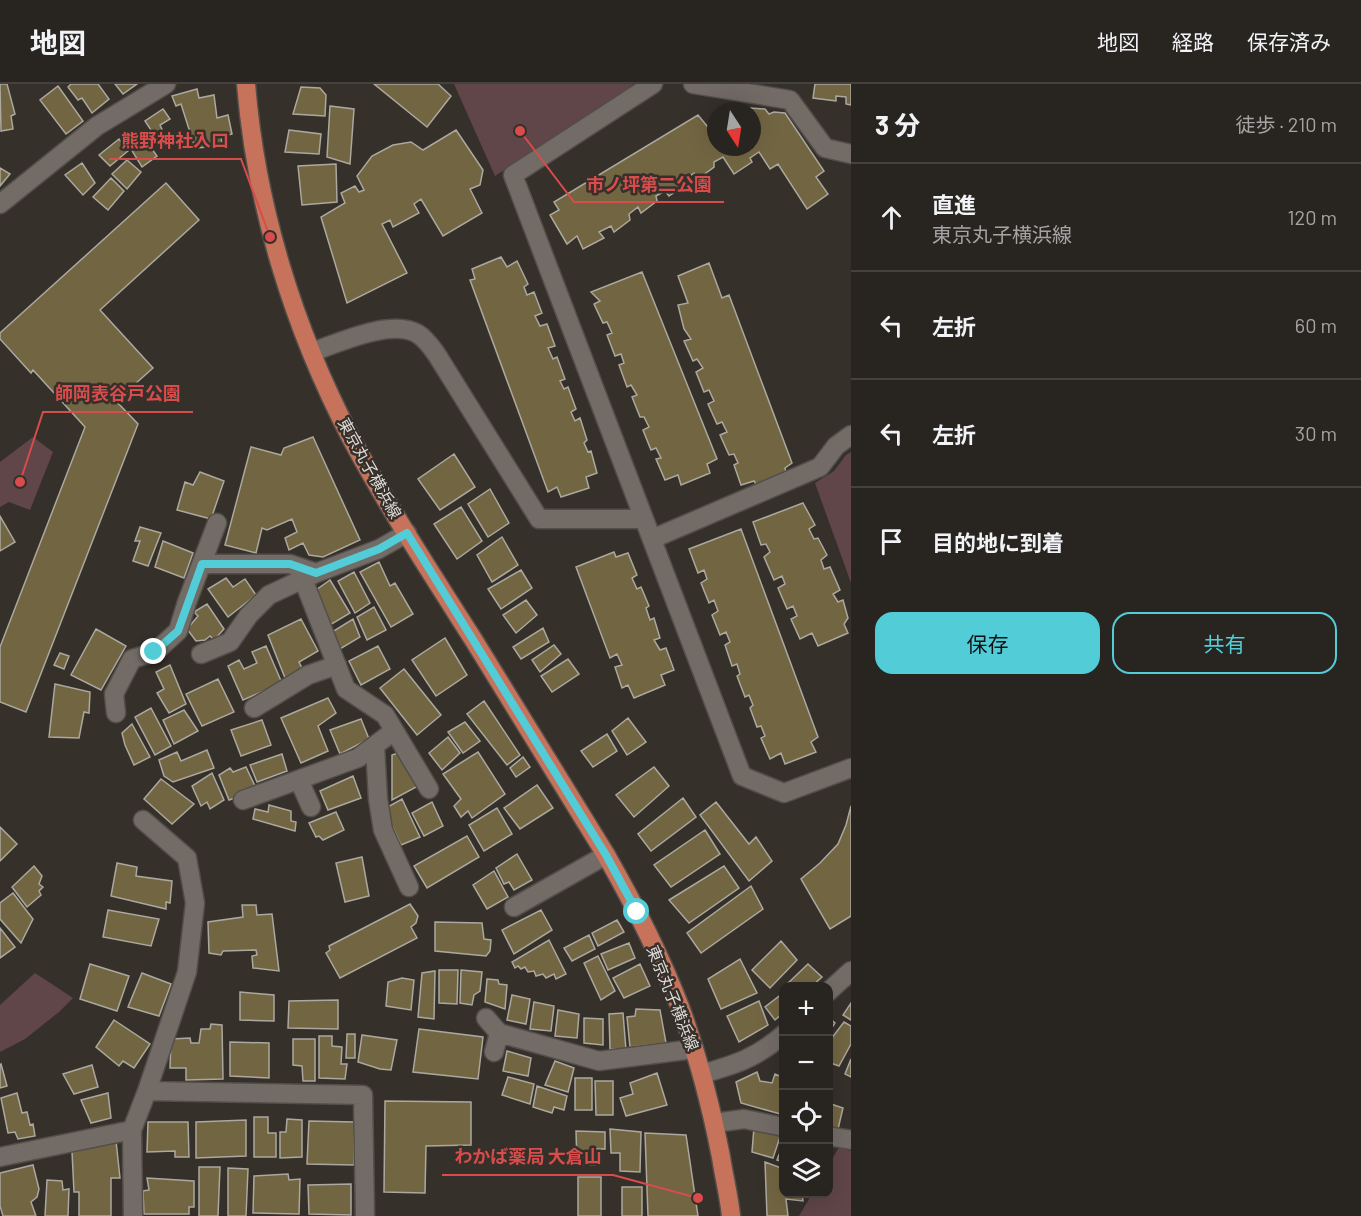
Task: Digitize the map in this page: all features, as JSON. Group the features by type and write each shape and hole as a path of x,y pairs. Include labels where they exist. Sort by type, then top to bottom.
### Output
{"main road":[{"name":"東京丸子横浜線","path":"246,84 255,153 271,230 285,281 312,352 352,438 407,533 606,855 637,912 680,1008 702,1074 714,1123 731,1216"}],"street":[{"path":"0,204 98,126 166,84"},
{"path":"654,84 513,176 742,776 784,793 851,768"},
{"path":"693,84 791,92 825,148 851,154"},
{"path":"312,352 378,329 416,333 429,344 437,355 538,519 644,519"},
{"path":"652,539 820,467 836,446 851,435"},
{"path":"116,713 114,694 132,659 154,652 178,631 218,524"},
{"path":"201,654 230,642 249,615 269,595 309,576 379,549 407,533"},
{"path":"202,564 290,564 309,576 346,689 385,715 429,789"},
{"path":"254,708 308,675 337,665"},
{"path":"243,800 358,758 394,731"},
{"path":"375,746 378,799 383,830 408,887"},
{"path":"299,780 311,807"},
{"path":"133,1216 132,1130 187,972 195,903 187,858 143,820"},
{"path":"513,907 606,855"},
{"path":"833,987 851,971"},
{"path":"486,1018 499,1033 599,1061 694,1049"},
{"path":"494,1052 499,1033"},
{"path":"702,1074 752,1058 781,1036"},
{"path":"147,1092 363,1095 365,1216"},
{"path":"714,1123 744,1119 779,1126"},
{"path":"0,1157 132,1130"},
{"path":"833,1137 851,1140"}],"shaded area":[{"path":"454,84 632,84 633,85 495,176"},
{"path":"33,437 53,452 30,510 9,502 0,507 0,462"},
{"path":"851,452 851,583 815,483 834,471"},
{"path":"35,973 73,998 25,1039 0,1052 0,1005"},
{"path":"839,1147 851,1151 851,1216 799,1216 810,1198 833,1198 833,1158"}],"building":[{"path":"0,84 7,84 15,114 11,116 13,129 1,131"},
{"path":"71,84 98,84 109,99 92,113 82,98 78,100 68,87"},
{"path":"115,84 137,84 123,94"},
{"path":"374,84 438,84 451,96 427,127"},
{"path":"815,84 851,84 851,105 846,104 846,97 836,96 836,101 813,98"},
{"path":"58,86 83,121 66,134 40,100"},
{"path":"301,87 320,88 326,95 325,116 293,114"},
{"path":"197,89 199,98 214,95 217,118 228,115 232,134 221,137 223,146 195,148 181,104 176,106 172,96"},
{"path":"330,106 354,109 350,164 327,157"},
{"path":"163,109 170,119 160,125 165,136 154,145 146,133 151,130 145,121"},
{"path":"761,109 765,109 769,114 785,113 824,171 816,177 828,194 807,209 778,164 770,169 761,155"},
{"path":"698,115 707,126 707,156 753,156 750,158 752,162 734,174 723,157 714,162 714,167 698,179 694,173 686,179 688,183 669,196 665,191 656,196 657,201 641,213 638,207 629,214 630,220 614,232 611,226 599,232 604,238 583,249 577,236 567,244 550,215 559,210 554,202"},
{"path":"289,130 321,134 319,154 285,152"},
{"path":"456,130 483,170 480,185 470,189 482,213 443,236 421,199 414,204 419,213 393,227 390,220 382,224 407,273 347,303 321,217 345,203 341,193 355,186 359,192 364,190 357,176 372,156 393,145 411,142 423,150"},
{"path":"142,135 157,156 142,167 126,141"},
{"path":"119,139 128,151 110,166 99,155"},
{"path":"127,160 141,172 127,189 112,174"},
{"path":"82,163 95,183 83,195 65,175"},
{"path":"336,164 337,202 302,205 298,166"},
{"path":"0,168 10,174 0,186"},
{"path":"111,178 124,191 108,210 93,197"},
{"path":"166,183 199,220 100,310 153,368 116,401 138,424 26,712 0,702 0,647 85,427 33,370 31,373 0,339 0,333"},
{"path":"501,257 507,267 517,261 528,284 524,287 527,295 534,292 542,313 535,316 540,326 547,324 555,346 548,348 553,359 557,357 565,379 560,381 564,389 568,387 576,409 571,412 575,421 580,418 587,440 584,443 588,452 591,451 597,473 586,477 589,488 561,497 557,487 548,492 470,280 475,279 472,269"},
{"path":"709,263 722,298 729,295 792,463 785,468 787,477 759,489 754,481 741,485 734,465 738,463 734,454 729,455 720,435 727,432 722,422 717,424 708,404 714,401 709,390 704,392 696,372 703,368 697,359 693,361 684,341 691,339 684,329 678,305 688,303 678,276"},
{"path":"642,272 717,459 707,464 710,473 681,485 678,475 665,480 656,459 661,458 656,448 651,450 643,430 649,427 644,417 640,417 632,397 637,395 631,385 627,387 619,365 624,363 621,354 615,356 607,335 612,333 607,322 603,323 594,304 600,301 591,292"},
{"path":"313,437 360,540 323,557 309,555 303,543 289,550 285,538 297,532 292,519 267,530 262,528 256,553 225,545 251,447 281,455 284,448"},
{"path":"454,454 475,487 440,510 418,479"},
{"path":"200,472 224,481 211,519 177,510 185,482 193,485"},
{"path":"490,489 509,523 488,537 468,504"},
{"path":"803,503 815,525 809,529 814,539 818,538 827,555 821,560 824,569 830,567 840,590 833,594 838,602 843,600 848,618 844,624 848,633 818,646 812,633 800,639 791,619 797,616 793,606 787,609 778,588 785,584 782,576 774,580 764,557 770,552 766,544 761,545 753,522"},
{"path":"461,507 482,541 457,559 434,524"},
{"path":"0,516 15,542 0,551"},
{"path":"140,527 161,533 148,566 133,561 140,541 135,541"},
{"path":"741,529 818,737 811,742 816,752 785,764 781,753 770,759 761,738 765,736 761,726 757,727 750,708 753,705 749,695 745,697 737,676 740,674 737,664 732,666 725,645 730,642 726,632 720,635 712,615 718,611 714,600 709,603 701,583 707,579 704,570 698,573 689,549"},
{"path":"502,537 518,565 492,582 477,555"},
{"path":"163,541 193,553 184,578 155,567"},
{"path":"614,552 616,557 628,553 637,575 632,578 637,589 641,587 649,606 646,608 650,620 654,618 660,638 654,640 660,650 666,648 674,670 661,675 665,685 634,698 628,685 622,688 615,667 622,665 617,654 610,658 576,567"},
{"path":"379,562 390,586 395,583 413,614 391,627 360,572"},
{"path":"521,570 532,588 501,609 488,589"},
{"path":"354,572 370,603 355,613 338,581"},
{"path":"226,578 233,587 245,579 256,595 228,617 208,589"},
{"path":"330,580 350,613 330,625 316,590"},
{"path":"526,600 537,615 516,633 503,615"},
{"path":"207,604 224,629 214,640 210,636 205,640 196,641 187,629 198,616 194,612"},
{"path":"374,607 386,630 367,640 357,617"},
{"path":"301,619 318,651 299,662 303,670 285,678 268,635"},
{"path":"353,619 360,637 340,649 332,632"},
{"path":"543,628 549,642 521,659 513,647"},
{"path":"96,629 126,646 101,690 71,675"},
{"path":"445,638 467,675 436,696 412,660"},
{"path":"554,645 561,654 540,672 532,660"},
{"path":"266,646 282,683 243,700 228,666 239,660 244,669 257,663 252,652"},
{"path":"378,646 390,669 361,685 349,661"},
{"path":"60,653 69,656 64,669 54,665"},
{"path":"568,659 579,674 552,692 541,676"},
{"path":"170,665 186,704 169,713 157,693 164,689 156,672"},
{"path":"404,669 441,715 417,735 380,688"},
{"path":"218,679 234,712 202,726 186,694"},
{"path":"55,684 90,692 89,713 84,712 79,738 49,737"},
{"path":"328,698 336,713 318,726 328,751 301,763 281,718"},
{"path":"484,701 520,755 507,765 467,714"},
{"path":"151,708 171,746 155,755 135,717"},
{"path":"184,710 198,731 174,744 163,720"},
{"path":"628,718 646,742 627,755 612,731"},
{"path":"361,719 369,739 340,754 330,730"},
{"path":"262,720 271,745 241,756 231,730"},
{"path":"465,722 480,741 463,753 448,732"},
{"path":"132,724 150,757 134,765 122,733"},
{"path":"607,734 617,751 593,767 581,751"},
{"path":"448,737 460,753 442,770 429,753"},
{"path":"207,750 214,768 173,782 164,776 159,760 177,752 181,761"},
{"path":"401,752 418,786 392,800 392,755"},
{"path":"478,752 505,794 472,818 468,811 461,817 454,806 461,799 443,774"},
{"path":"282,754 287,771 257,782 250,765"},
{"path":"523,757 530,767 516,777 510,768"},
{"path":"246,767 255,786 243,790 245,795 229,800 219,775 230,768 233,772"},
{"path":"654,767 669,786 634,817 616,795"},
{"path":"212,773 224,800 210,809 207,802 201,806 192,786"},
{"path":"353,776 361,798 328,810 320,791"},
{"path":"161,779 194,804 172,824 144,799"},
{"path":"537,785 553,808 520,829 504,808"},
{"path":"683,798 696,817 651,851 638,834"},
{"path":"402,799 420,837 401,845 384,809"},
{"path":"432,802 443,826 424,836 412,813"},
{"path":"716,802 749,844 756,837 772,861 749,881 700,815"},
{"path":"269,805 291,811 291,821 296,822 295,831 253,819 255,809 268,812"},
{"path":"851,806 851,916 830,929 801,879 838,844"},
{"path":"497,808 512,834 484,851 469,825"},
{"path":"336,812 344,830 323,840 319,836 316,837 309,823"},
{"path":"0,827 17,844 0,861"},
{"path":"705,830 720,854 671,887 654,865"},
{"path":"467,836 479,857 427,888 414,866"},
{"path":"517,854 532,880 514,890 509,882 504,884 496,868"},
{"path":"362,857 369,896 345,902 336,863"},
{"path":"117,863 137,867 136,876 172,881 170,903 166,902 166,909 111,896"},
{"path":"34,866 42,876 39,884 43,887 39,891 41,895 27,907 12,887"},
{"path":"724,866 739,888 689,923 669,900"},
{"path":"494,871 508,897 487,909 473,885"},
{"path":"751,886 763,909 701,953 687,933"},
{"path":"13,893 33,919 21,943 0,919 0,903"},
{"path":"410,904 418,916 416,923 411,927 417,938 340,978 326,953 330,950 329,946"},
{"path":"242,905 256,905 257,915 272,914 279,971 253,968 252,956 257,955 256,950 223,951 221,955 209,953 208,922 243,917"},
{"path":"108,910 159,919 151,946 103,937"},
{"path":"541,910 552,930 514,954 502,930"},
{"path":"617,920 624,932 598,946 592,933"},
{"path":"435,922 482,923 484,939 491,940 490,951 486,956 435,951"},
{"path":"0,928 15,947 0,958"},
{"path":"589,935 595,949 572,961 564,948"},
{"path":"549,940 566,974 556,979 554,974 546,978 543,974 536,976 534,971 528,972 525,967 515,968 512,962"},
{"path":"781,941 797,960 770,988 752,970"},
{"path":"629,943 635,958 608,970 601,954"},
{"path":"598,956 615,991 601,1000 584,963"},
{"path":"740,959 757,993 721,1009 708,979"},
{"path":"90,964 129,976 117,1011 80,999"},
{"path":"640,964 650,986 624,998 613,978"},
{"path":"808,964 822,977 816,982 789,982"},
{"path":"439,970 458,970 457,1004 439,1003"},
{"path":"461,970 482,972 480,991 474,995 472,1005 460,1003"},
{"path":"435,971 434,1019 418,1017 422,973"},
{"path":"142,973 171,984 159,1016 128,1007"},
{"path":"402,978 414,980 411,1010 386,1006 388,982"},
{"path":"487,979 498,980 499,984 507,985 505,1009 485,1002"},
{"path":"240,992 274,995 274,1021 240,1020"},
{"path":"512,995 530,999 526,1024 507,1020"},
{"path":"779,996 779,1016 775,1020 765,1007"},
{"path":"338,1000 338,1029 288,1028 289,1001"},
{"path":"759,1001 768,1025 739,1042 727,1016"},
{"path":"534,1002 554,1006 551,1031 530,1029"},
{"path":"851,1003 851,1020 843,1015"},
{"path":"636,1009 660,1010 666,1043 630,1047 627,1017 635,1016"},
{"path":"558,1010 579,1014 577,1038 555,1036"},
{"path":"623,1013 626,1050 610,1049 609,1014"},
{"path":"584,1018 603,1019 603,1045 584,1043"},
{"path":"114,1020 150,1044 134,1068 123,1061 119,1066 96,1047"},
{"path":"844,1022 851,1026 851,1044 839,1066 833,1064 833,1036"},
{"path":"211,1024 222,1025 223,1079 186,1080 186,1068 170,1068 171,1039 190,1038 191,1043 199,1043 201,1029 210,1029"},
{"path":"419,1029 483,1037 478,1079 413,1072"},
{"path":"347,1034 355,1034 355,1058 346,1058"},
{"path":"362,1035 397,1040 391,1070 358,1062"},
{"path":"319,1036 332,1036 332,1046 342,1047 341,1064 347,1064 345,1079 319,1078"},
{"path":"293,1039 315,1039 315,1081 303,1081 302,1066 293,1065"},
{"path":"230,1042 269,1043 269,1078 230,1076"},
{"path":"507,1051 531,1058 528,1076 503,1071"},
{"path":"851,1059 851,1077 845,1074"},
{"path":"555,1061 574,1068 568,1092 545,1085"},
{"path":"0,1065 7,1086 0,1088"},
{"path":"92,1065 98,1087 74,1094 63,1074"},
{"path":"757,1072 760,1081 772,1083 775,1074 779,1076 779,1114 741,1103 736,1082"},
{"path":"657,1073 667,1105 626,1116 620,1098 633,1094 630,1083"},
{"path":"508,1077 534,1084 530,1104 502,1095"},
{"path":"575,1078 592,1078 592,1110 575,1110"},
{"path":"595,1081 613,1081 613,1115 596,1115"},
{"path":"537,1086 567,1096 564,1110 554,1107 552,1113 533,1107"},
{"path":"17,1093 22,1113 27,1112 30,1125 33,1124 35,1136 18,1139 15,1132 8,1133 1,1098"},
{"path":"108,1093 111,1118 91,1123 81,1100"},
{"path":"385,1101 471,1102 471,1145 426,1146 425,1193 384,1192"},
{"path":"833,1105 843,1108 838,1129 833,1128"},
{"path":"254,1117 268,1117 268,1133 276,1133 276,1157 254,1157"},
{"path":"287,1119 302,1120 302,1157 280,1158 280,1132 286,1132"},
{"path":"246,1120 246,1156 196,1158 196,1122"},
{"path":"309,1121 354,1122 354,1165 307,1164"},
{"path":"148,1122 188,1122 189,1157 175,1157 175,1151 147,1152"},
{"path":"754,1127 779,1133 773,1158 752,1152"},
{"path":"610,1129 641,1132 640,1172 620,1171 620,1153 611,1153"},
{"path":"576,1131 605,1132 605,1149 595,1149 595,1165 577,1165"},
{"path":"645,1133 686,1135 698,1216 648,1216"},
{"path":"116,1141 120,1178 111,1178 111,1216 79,1216 79,1192 74,1192 72,1152"},
{"path":"765,1162 779,1167 779,1198 803,1198 803,1201 786,1199 788,1216 767,1216"},
{"path":"33,1165 39,1189 37,1197 31,1202 36,1216 3,1216 0,1206 0,1173"},
{"path":"199,1167 220,1167 218,1216 199,1216"},
{"path":"228,1168 248,1169 246,1216 228,1216"},
{"path":"288,1174 289,1180 300,1179 299,1214 253,1213 254,1176"},
{"path":"578,1177 601,1177 601,1216 578,1216"},
{"path":"147,1178 194,1181 194,1207 189,1207 189,1214 144,1214 143,1191 149,1190"},
{"path":"47,1180 62,1181 63,1190 69,1189 68,1216 45,1216"},
{"path":"351,1184 351,1215 309,1214 308,1185"},
{"path":"622,1187 642,1187 642,1216 622,1216"}],"place":[{"name":"市ノ坪第二公園","path":"520,131"},
{"name":"熊野神社入口","path":"270,237"},
{"name":"師岡表谷戸公園","path":"20,482"},
{"name":"わかば薬局 大倉山","path":"698,1198"}],"route":[{"path":"154,652 178,631 202,564 290,564 316,573 379,549 407,533 606,855 637,912"}]}
